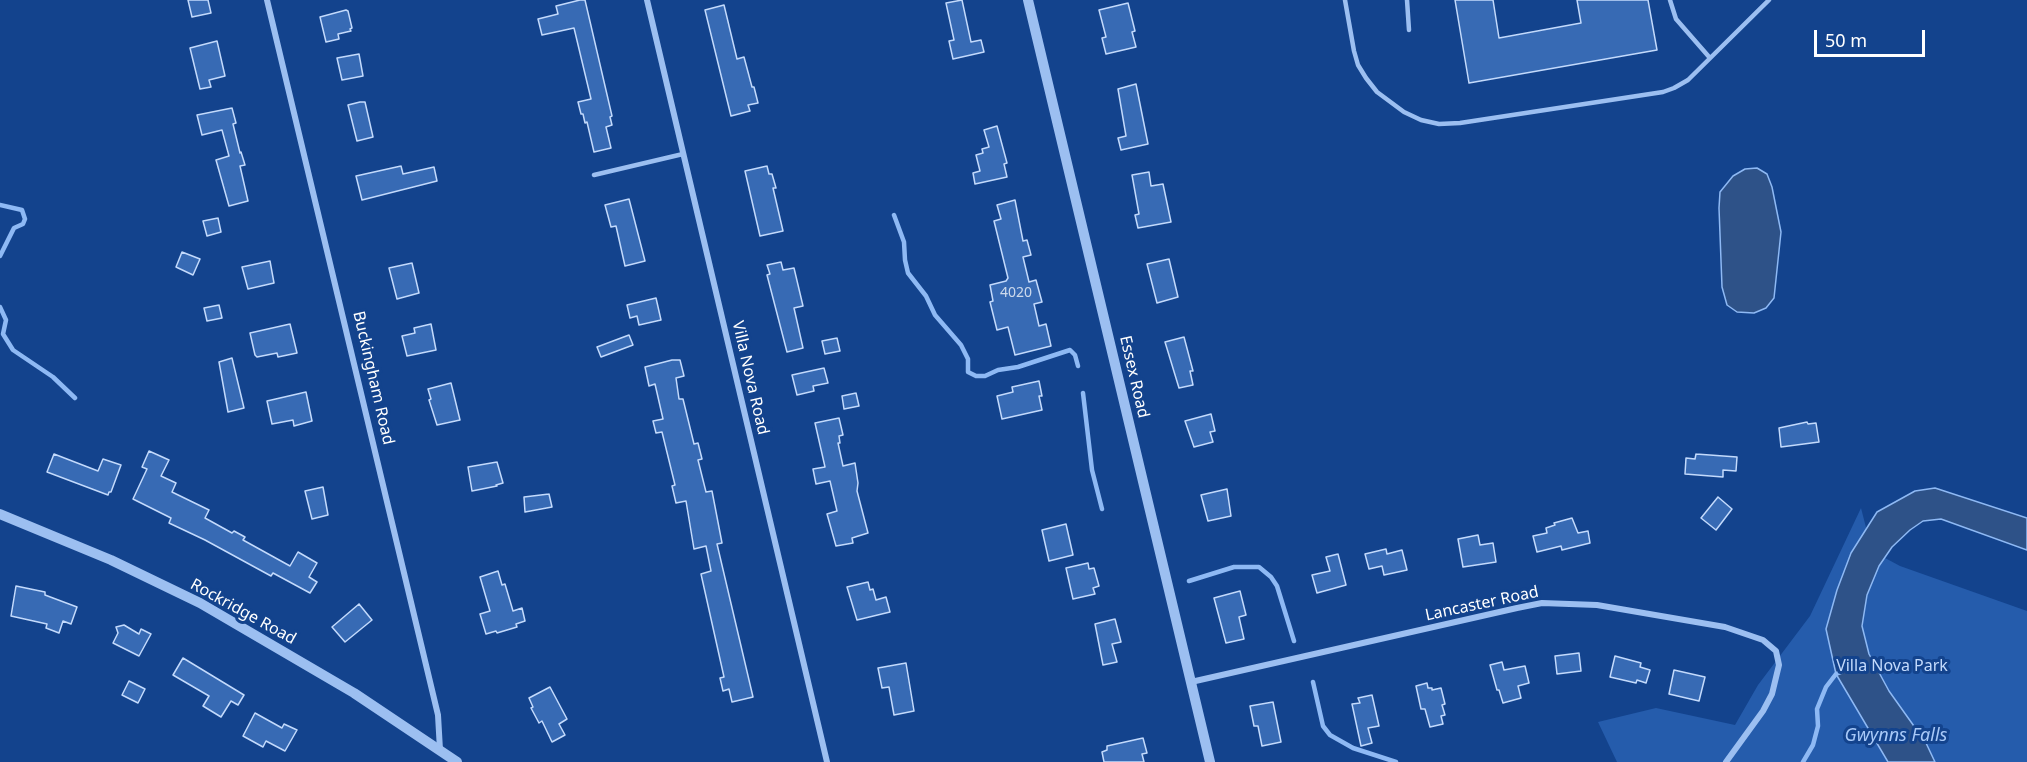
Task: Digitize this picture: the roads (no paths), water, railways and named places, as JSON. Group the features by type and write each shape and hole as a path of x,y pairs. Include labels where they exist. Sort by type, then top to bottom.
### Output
{"street":[{"name":"Buckingham Road","path":"267,0 438,715 440,751"},
{"name":"Villa Nova Road","path":"647,0 827,762"},
{"name":"Essex Road","path":"1028,0 1210,762"},
{"name":"Rockridge Road","path":"0,514 111,560 200,603 354,693 457,762"},
{"name":"Lancaster Road","path":"1191,682 1542,603 1597,605 1725,627 1763,640 1776,651 1779,664 1772,694 1763,711 1726,762"},
{"path":"433,762 440,751"}],"lane":[{"path":"1345,0 1354,51 1358,65 1366,78 1377,92 1404,112 1421,120 1439,124 1460,123 1663,92 1674,88 1688,80 1769,0"},
{"path":"1407,0 1409,30"},
{"path":"1670,0 1676,19 1710,58"},
{"path":"594,175 683,154"}],"water":[{"path":"1757,168 1767,174 1772,187 1781,232 1774,298 1766,308 1754,313 1737,312 1727,305 1722,287 1720,192 1733,176 1745,169"},
{"name":"Gwynns Falls","path":"1935,488 2027,518 2027,550 1941,519 1923,521 1910,530 1892,547 1879,566 1867,595 1862,626 1869,654 1889,691 1926,743 1935,762 1888,762 1836,674 1826,629 1851,553 1877,512 1915,491"}],"waterway":[{"path":"0,205 22,210 25,219 23,224 14,228 0,256"},
{"path":"894,215 904,242 908,273 926,296 935,315 961,345 968,359 968,372 976,376 985,376 998,370 1018,367 1070,350 1075,355 1078,366"},
{"path":"0,307 6,320 3,334 13,350 53,377 75,398"},
{"path":"1083,393 1092,470 1102,509"},
{"path":"1189,581 1234,567 1259,567 1271,577 1277,586 1294,641"},
{"path":"1803,762 1813,745 1818,726 1817,709 1826,687 1836,674 1841,672"},
{"path":"1313,682 1323,726 1330,735 1353,748 1396,762"}],"park label":[{"name":"Villa Nova Park","path":"1892,666"}]}
